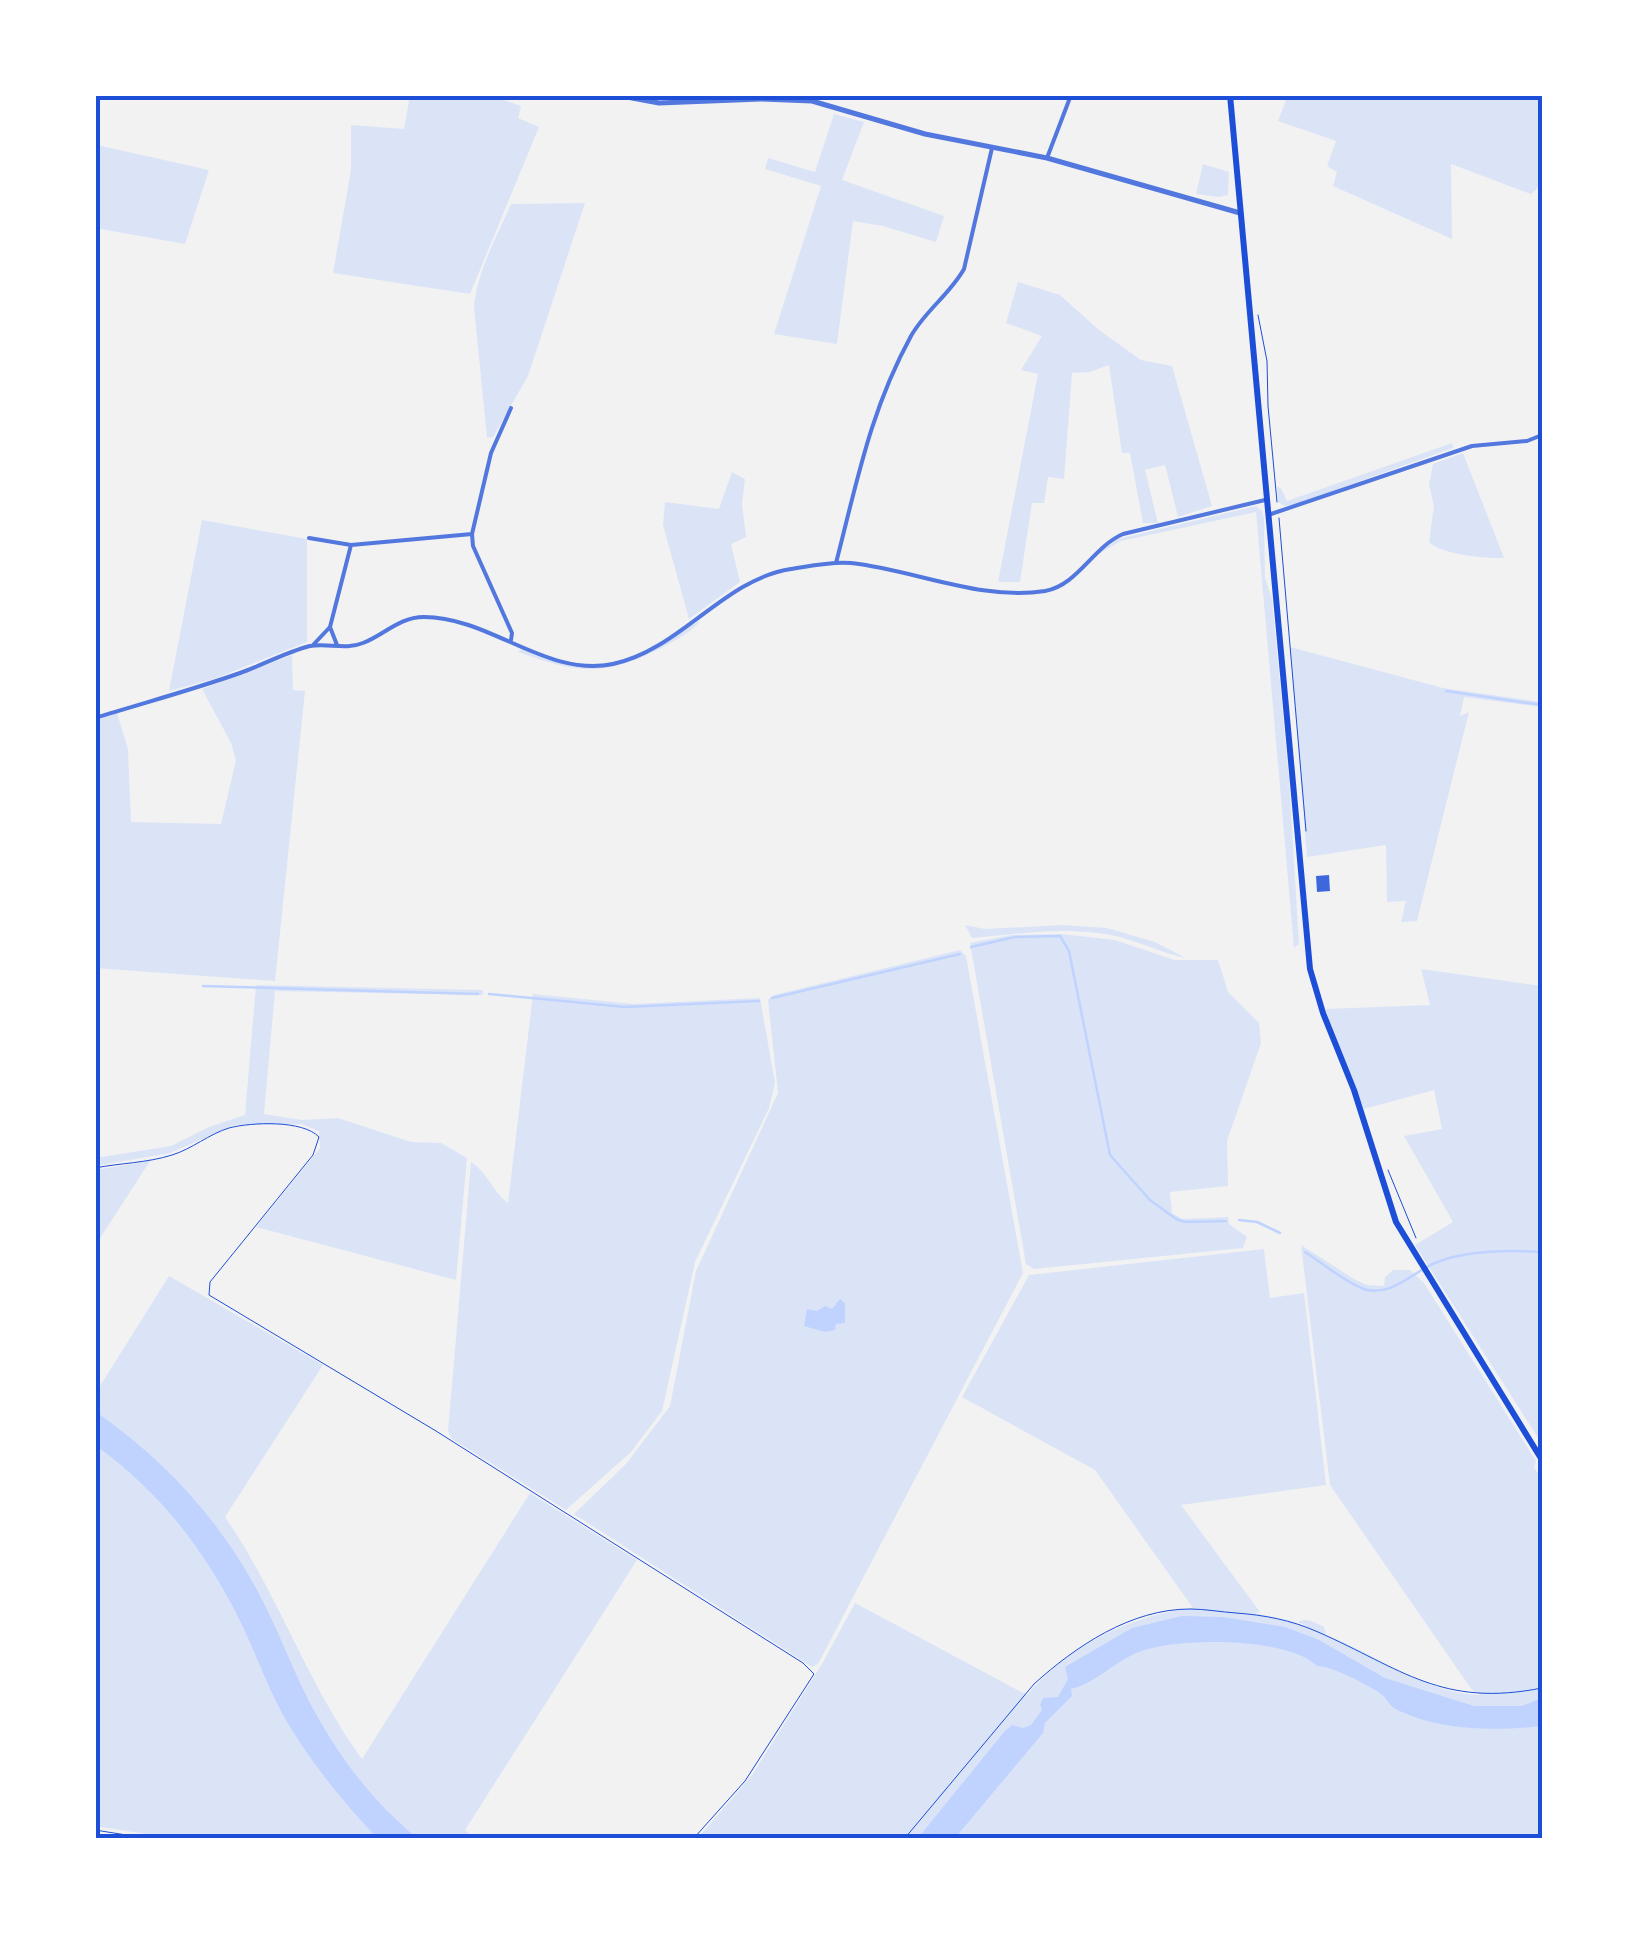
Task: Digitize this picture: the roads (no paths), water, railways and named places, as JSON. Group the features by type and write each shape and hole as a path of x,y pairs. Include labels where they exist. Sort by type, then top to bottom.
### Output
{"main road":[{"path":"1230,95 1270,499 1275,513 1310,969 1354,1090 1389,1205 1420,1263 1542,1460"}],"street":[{"path":"616,95 658,104 812,101 925,134 1047,158 1240,213"},
{"path":"1047,158 1071,95"},
{"path":"836,564 873,416 914,330 964,269 992,145"},
{"path":"511,408 491,453 472,534 473,546 512,633 511,642"},
{"path":"1275,513 1472,446 1527,442 1542,435"},
{"path":"95,718 239,674 313,645 364,643 399,622 422,617 464,624 548,658 592,667 616,664 660,645 762,575 849,563 994,591 1046,591 1072,578 1108,540 1270,499"},
{"path":"309,538 351,545 472,534"},
{"path":"313,645 330,627 351,545"},
{"path":"330,627 337,645"}],"water":[{"path":"840,1299 845,1303 845,1323 825,1332 804,1326 807,1309 832,1309"},
{"path":"95,1411 166,1469 206,1514 257,1590 302,1687 338,1749 366,1787 417,1838 377,1838 321,1773 285,1718 243,1627 198,1550 162,1504 95,1445"},
{"path":"1182,1616 1223,1617 1285,1627 1317,1639 1385,1678 1474,1706 1522,1706 1542,1698 1542,1726 1487,1729 1430,1722 1394,1708 1380,1693 1358,1681 1282,1649 1231,1642 1157,1647 1130,1656 1071,1689 1072,1696 1045,1723 1043,1733 955,1838 918,1838 1004,1732 1012,1725 1031,1725 1042,1710 1043,1698 1058,1697 1068,1679 1065,1667 1132,1628"}],"waterway":[{"path":"1446,691 1542,705"},
{"path":"971,947 1015,937 1060,936 1069,951 1110,1155 1150,1200 1176,1219 1226,1221"},
{"path":"772,998 960,954"},
{"path":"203,986 478,994"},
{"path":"489,994 625,1007 759,1001"},
{"path":"1239,1220 1257,1222 1280,1233"},
{"path":"1305,1252 1349,1282 1374,1291 1392,1287 1435,1263 1460,1256 1542,1252"}]}
